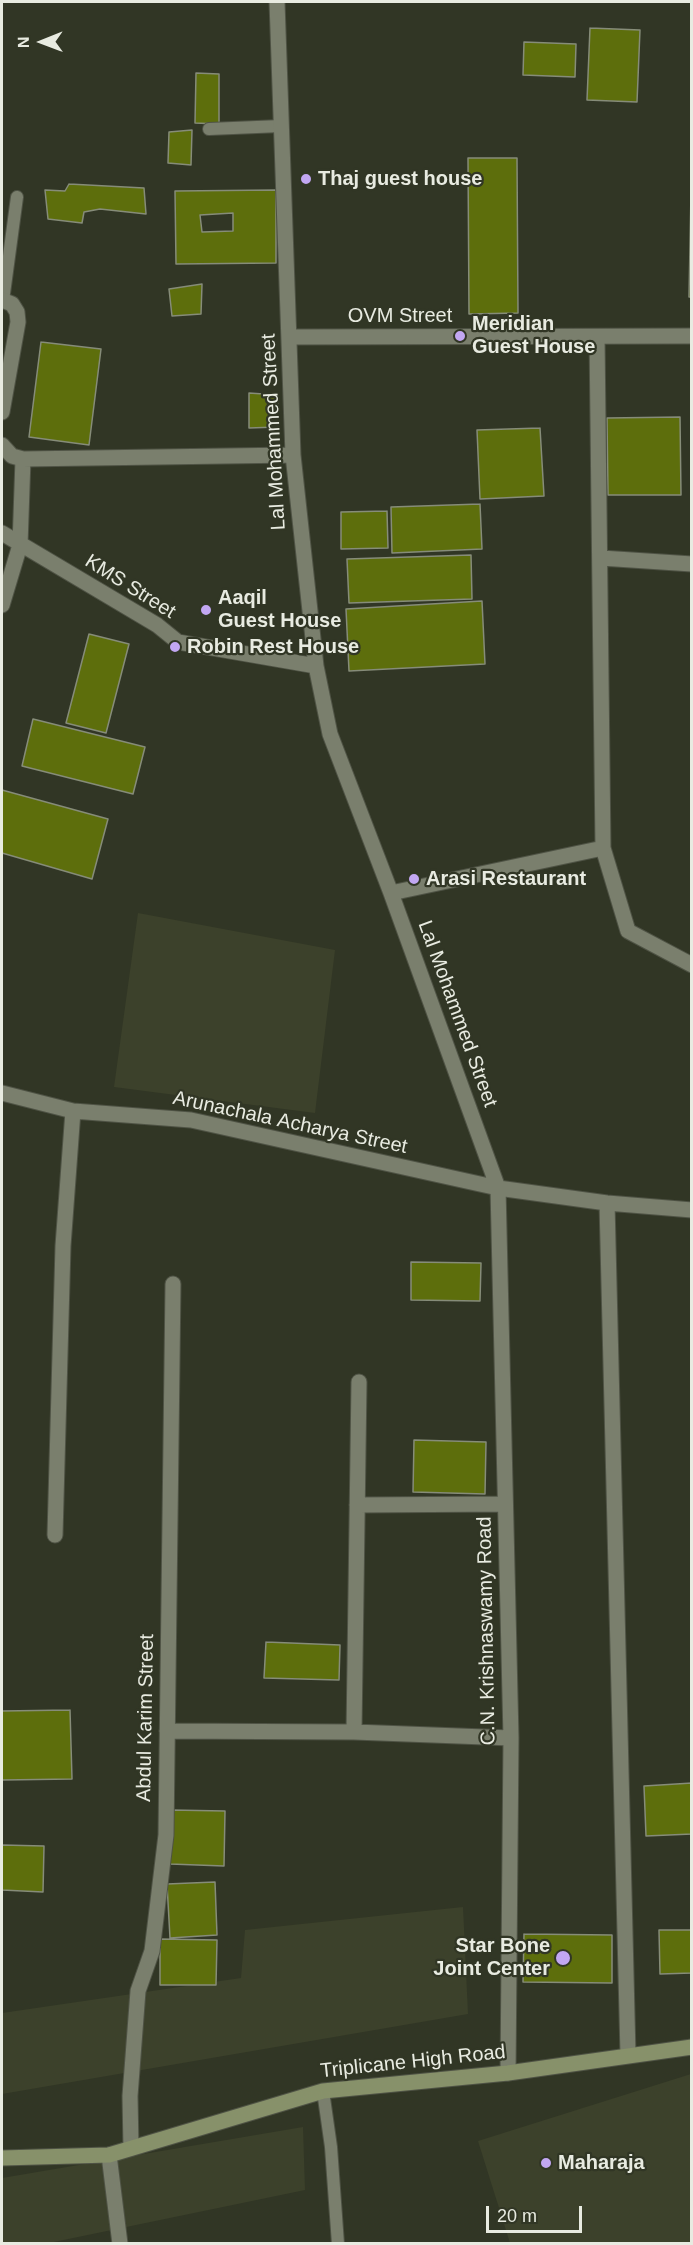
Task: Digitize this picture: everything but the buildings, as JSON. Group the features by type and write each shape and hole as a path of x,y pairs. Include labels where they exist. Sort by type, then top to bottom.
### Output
{"main road":[{"name":"Triplicane High Road","path":"2,2158 110,2155 323,2091 508,2073 692,2047"}],"street":[{"name":"Lal Mohammed Street","path":"277,2 292,455 316,666 330,734 391,893 498,1188"},
{"path":"2,301 12,304 17,312 18,322 2,412"},
{"name":"OVM Street","path":"289,337 692,336"},
{"path":"597,337 603,848 628,931 692,965"},
{"path":"2,446 12,456 22,459 292,455"},
{"path":"2,605 20,545 22,459"},
{"name":"KMS Street","path":"2,533 157,625 177,642 316,666"},
{"path":"601,558 692,564"},
{"path":"391,893 603,848"},
{"name":"Arunachala Acharya Street","path":"2,1093 73,1111 191,1120 498,1188 608,1203 692,1210"},
{"path":"55,1535 63,1246 73,1111"},
{"name":"C.N. Krishnaswamy Road","path":"498,1188 511,1738 508,2073"},
{"path":"608,1203 628,2055"},
{"name":"Abdul Karim Street","path":"131,2148 130,2096 138,1991 152,1951 166,1835 173,1284"},
{"path":"354,1732 359,1382"},
{"path":"357,1505 504,1504"},
{"path":"167,1731 354,1732 511,1738"},
{"path":"110,2155 120,2244"}],"lane":[{"path":"209,129 282,126"},
{"path":"2,301 17,197"},
{"path":"323,2091 331,2147 338,2244"}],"shaded area":[{"path":"138,913 335,950 315,1113 114,1087"},
{"path":"463,1907 468,2014 2,2094 2,2013 241,1978 245,1930"},
{"path":"691,2074 691,2243 510,2243 478,2141"},
{"path":"303,2127 305,2190 49,2243 2,2244 2,2178"}],"place":[{"name":"Thaj guest house","path":"306,179"},
{"name":"Meridian Guest House","path":"460,336"},
{"name":"Aaqil Guest House","path":"206,610"},
{"name":"Robin Rest House","path":"175,647"},
{"name":"Arasi Restaurant","path":"414,879"},
{"name":"Star Bone Joint Center","path":"563,1958"},
{"name":"Maharaja","path":"546,2163"}]}
